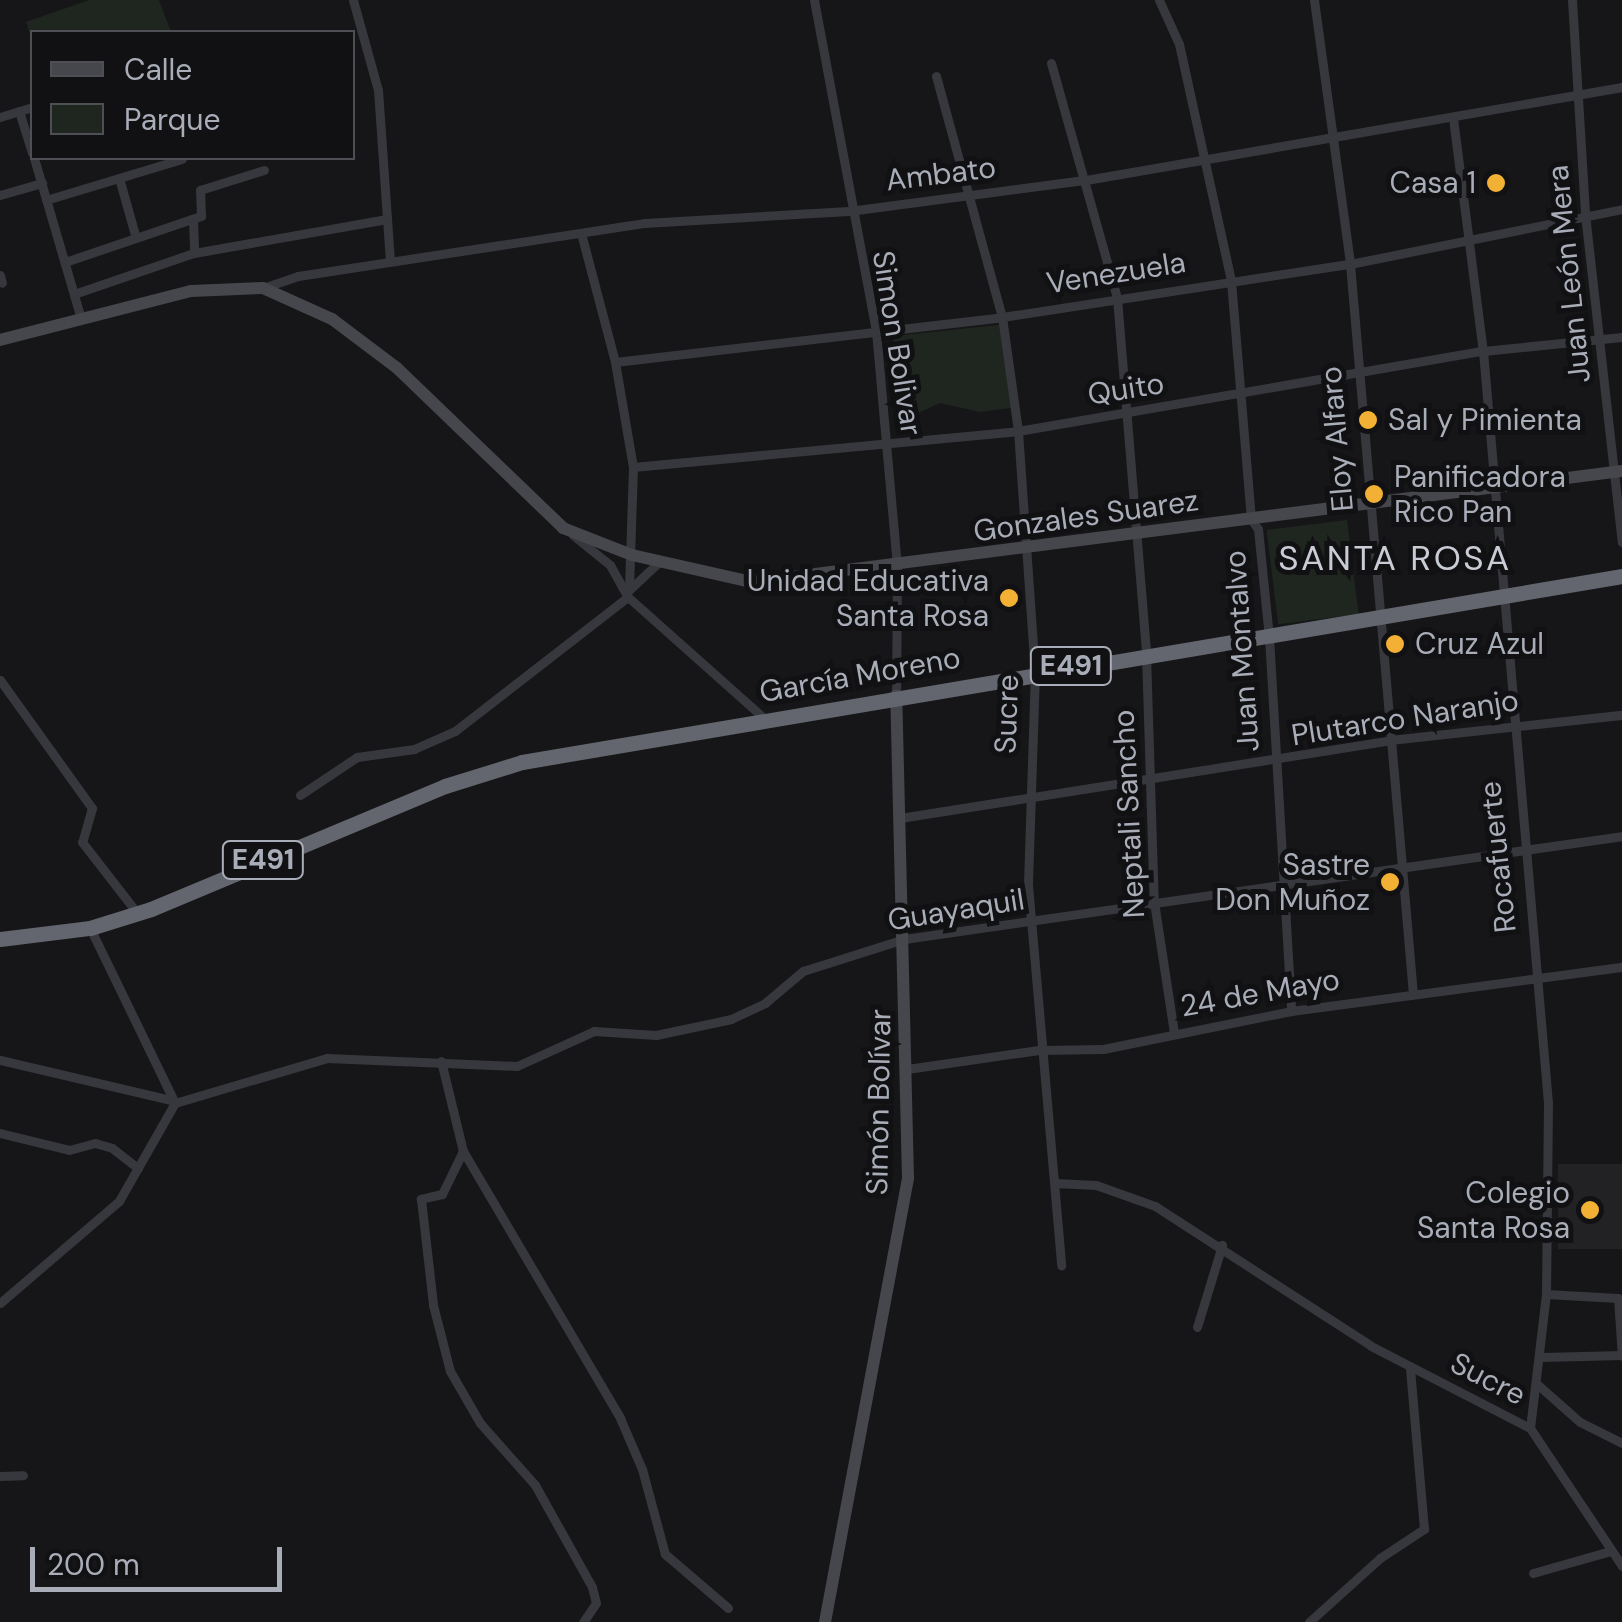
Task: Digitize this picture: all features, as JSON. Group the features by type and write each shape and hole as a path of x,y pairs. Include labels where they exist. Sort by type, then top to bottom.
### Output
{"highway":[{"name":"García Moreno","path":"137,913 445,786 522,762 1035,672 1500,601 1622,576"},
{"name":"E491","path":"0,939 90,928 137,913"}],"street":[{"path":"353,0 358,39 378,90 390,262"},
{"name":"Simon Bolivar","path":"814,0 849,211 876,331 898,567 896,695"},
{"name":"Juan Montalvo","path":"1160,0 1179,44 1208,160 1231,280 1251,519 1258,530 1269,637 1291,1012"},
{"name":"Eloy Alfaro","path":"1314,0 1350,264 1377,621 1413,994"},
{"name":"Juan León Mera","path":"1572,0 1585,214 1618,471 1622,542"},
{"name":"Neptali Sancho","path":"1051,63 1117,298 1139,534 1154,902 1174,1032"},
{"name":"Sucre","path":"936,76 1002,317 1018,432 1035,672 1028,800 1032,924 1039,1050 1061,1266"},
{"name":"Ambato","path":"263,288 390,262 582,237 645,223 849,211 1086,180 1622,87"},
{"path":"0,117 30,108"},
{"path":"19,111 30,144"},
{"name":"Rocafuerte","path":"1453,118 1483,352 1510,726 1548,1103 1546,1294 1542,1357 1530,1428"},
{"path":"35,160 80,315"},
{"path":"46,200 176,160"},
{"path":"65,262 201,216 200,190 264,170"},
{"path":"119,178 136,238"},
{"path":"0,195 42,184"},
{"name":"Venezuela","path":"615,362 1002,317 1350,264 1585,214 1622,210"},
{"path":"193,218 194,253"},
{"path":"74,294 194,253 387,219"},
{"path":"582,237 615,362 634,467 628,593"},
{"path":"0,340 80,315 191,292 263,288 332,319 397,368 563,528 610,565 628,593 766,720"},
{"name":"Quito","path":"634,467 889,448 1018,432 1240,398 1356,372 1622,336"},
{"name":"Gonzales Suarez","path":"563,528 632,555 752,582 898,567 1618,471"},
{"path":"300,795 357,757 414,749 455,731 628,593 660,562"},
{"path":"0,680 92,808 82,842 137,913"},
{"name":"Simón Bolívar","path":"825,1622 908,1178 896,695"},
{"name":"Plutarco Naranjo","path":"900,818 1274,764 1390,740 1622,715"},
{"name":"Guayaquil","path":"173,1102 327,1058 517,1066 594,1032 656,1035 732,1019 765,1002 803,970 904,939 1032,924 1154,902 1622,836"},
{"path":"90,928 173,1102"},
{"name":"24 de Mayo","path":"907,1069 1039,1050 1103,1049 1291,1012 1622,968"},
{"path":"0,1060 173,1102"},
{"path":"441,1061 462,1151 555,1319 620,1418 642,1469 665,1554 728,1608"},
{"path":"0,1303 119,1201 173,1102"},
{"path":"0,1133 69,1150 94,1144 112,1148 138,1168"},
{"path":"462,1151 442,1194 420,1199 437,1322 450,1371 480,1423 535,1486 592,1587 596,1603 582,1622"},
{"name":"Sucre","path":"1055,1183 1127,1194 1222,1245 1410,1368 1530,1428"},
{"path":"1196,1327 1222,1245"},
{"path":"1542,1357 1622,1355 1618,1298 1546,1294"},
{"path":"1310,1622 1380,1558 1424,1528 1410,1368"},
{"path":"1537,1384 1580,1422 1622,1443"},
{"path":"1530,1428 1622,1566"},
{"path":"0,1476 23,1475"},
{"path":"1533,1573 1611,1551"}],"shaded area":[{"name":"Colegio Santa Rosa","path":"1558,1164 1622,1164 1622,1249 1558,1249"}],"green space":[{"path":"89,0 159,0 170,30 30,30 30,34 26,22"},
{"path":"999,325 1011,408 980,412 940,403 896,423 892,336"},
{"path":"1347,520 1359,614 1278,624 1267,530"}],"place":[{"name":"Casa 1","path":"1496,183"},
{"name":"Sal y Pimienta","path":"1368,420"},
{"name":"Panificadora Rico Pan","path":"1374,494"},
{"name":"Unidad Educativa Santa Rosa","path":"1009,598"},
{"name":"Cruz Azul","path":"1395,644"},
{"name":"Sastre Don Muñoz","path":"1390,882"},
{"name":"Colegio Santa Rosa","path":"1590,1210"}],"district":[{"name":"SANTA ROSA","path":"1395,558"}]}
